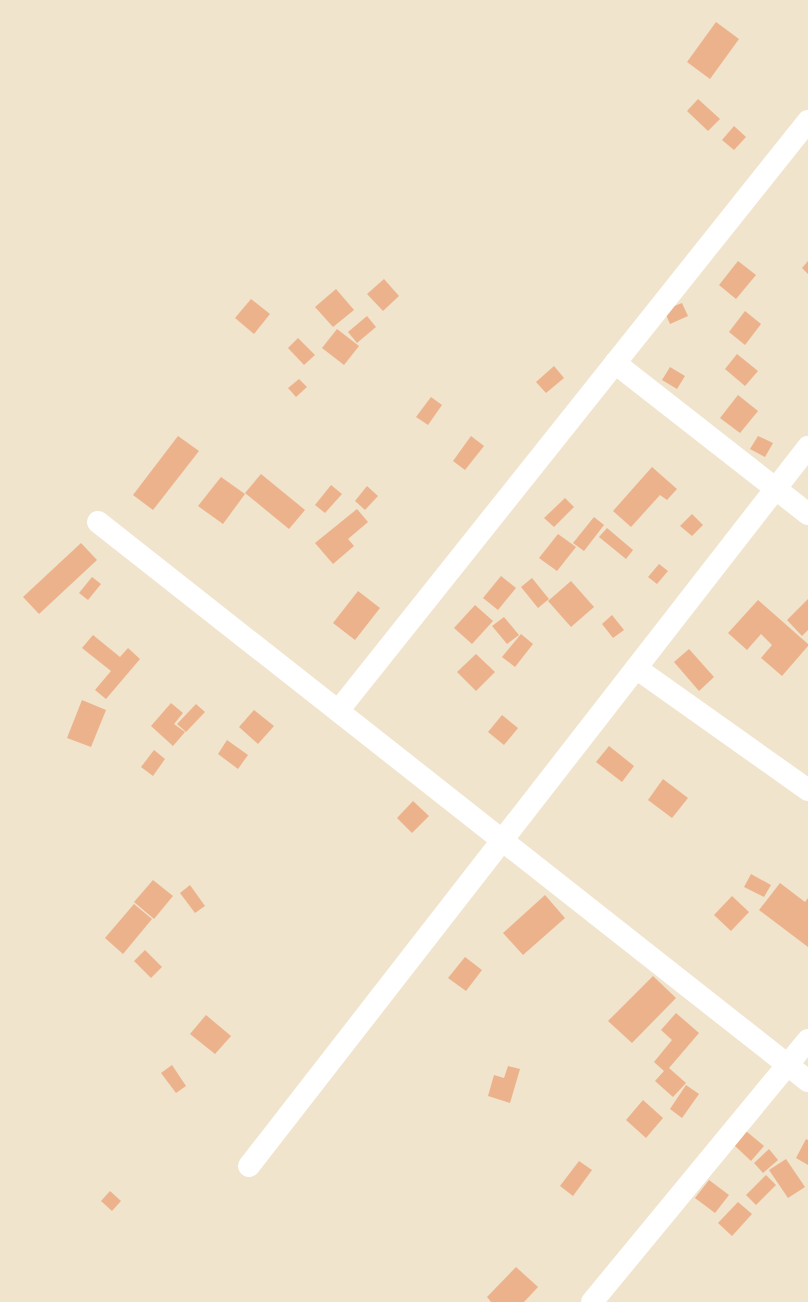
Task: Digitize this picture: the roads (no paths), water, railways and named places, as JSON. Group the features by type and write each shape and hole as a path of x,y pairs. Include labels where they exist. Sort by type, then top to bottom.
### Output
{"street":[{"path":"338,711 808,121"},
{"path":"615,363 808,514"},
{"path":"250,1166 808,447"},
{"path":"98,522 808,1081"},
{"path":"636,668 808,790"},
{"path":"592,1302 808,1040"}]}
